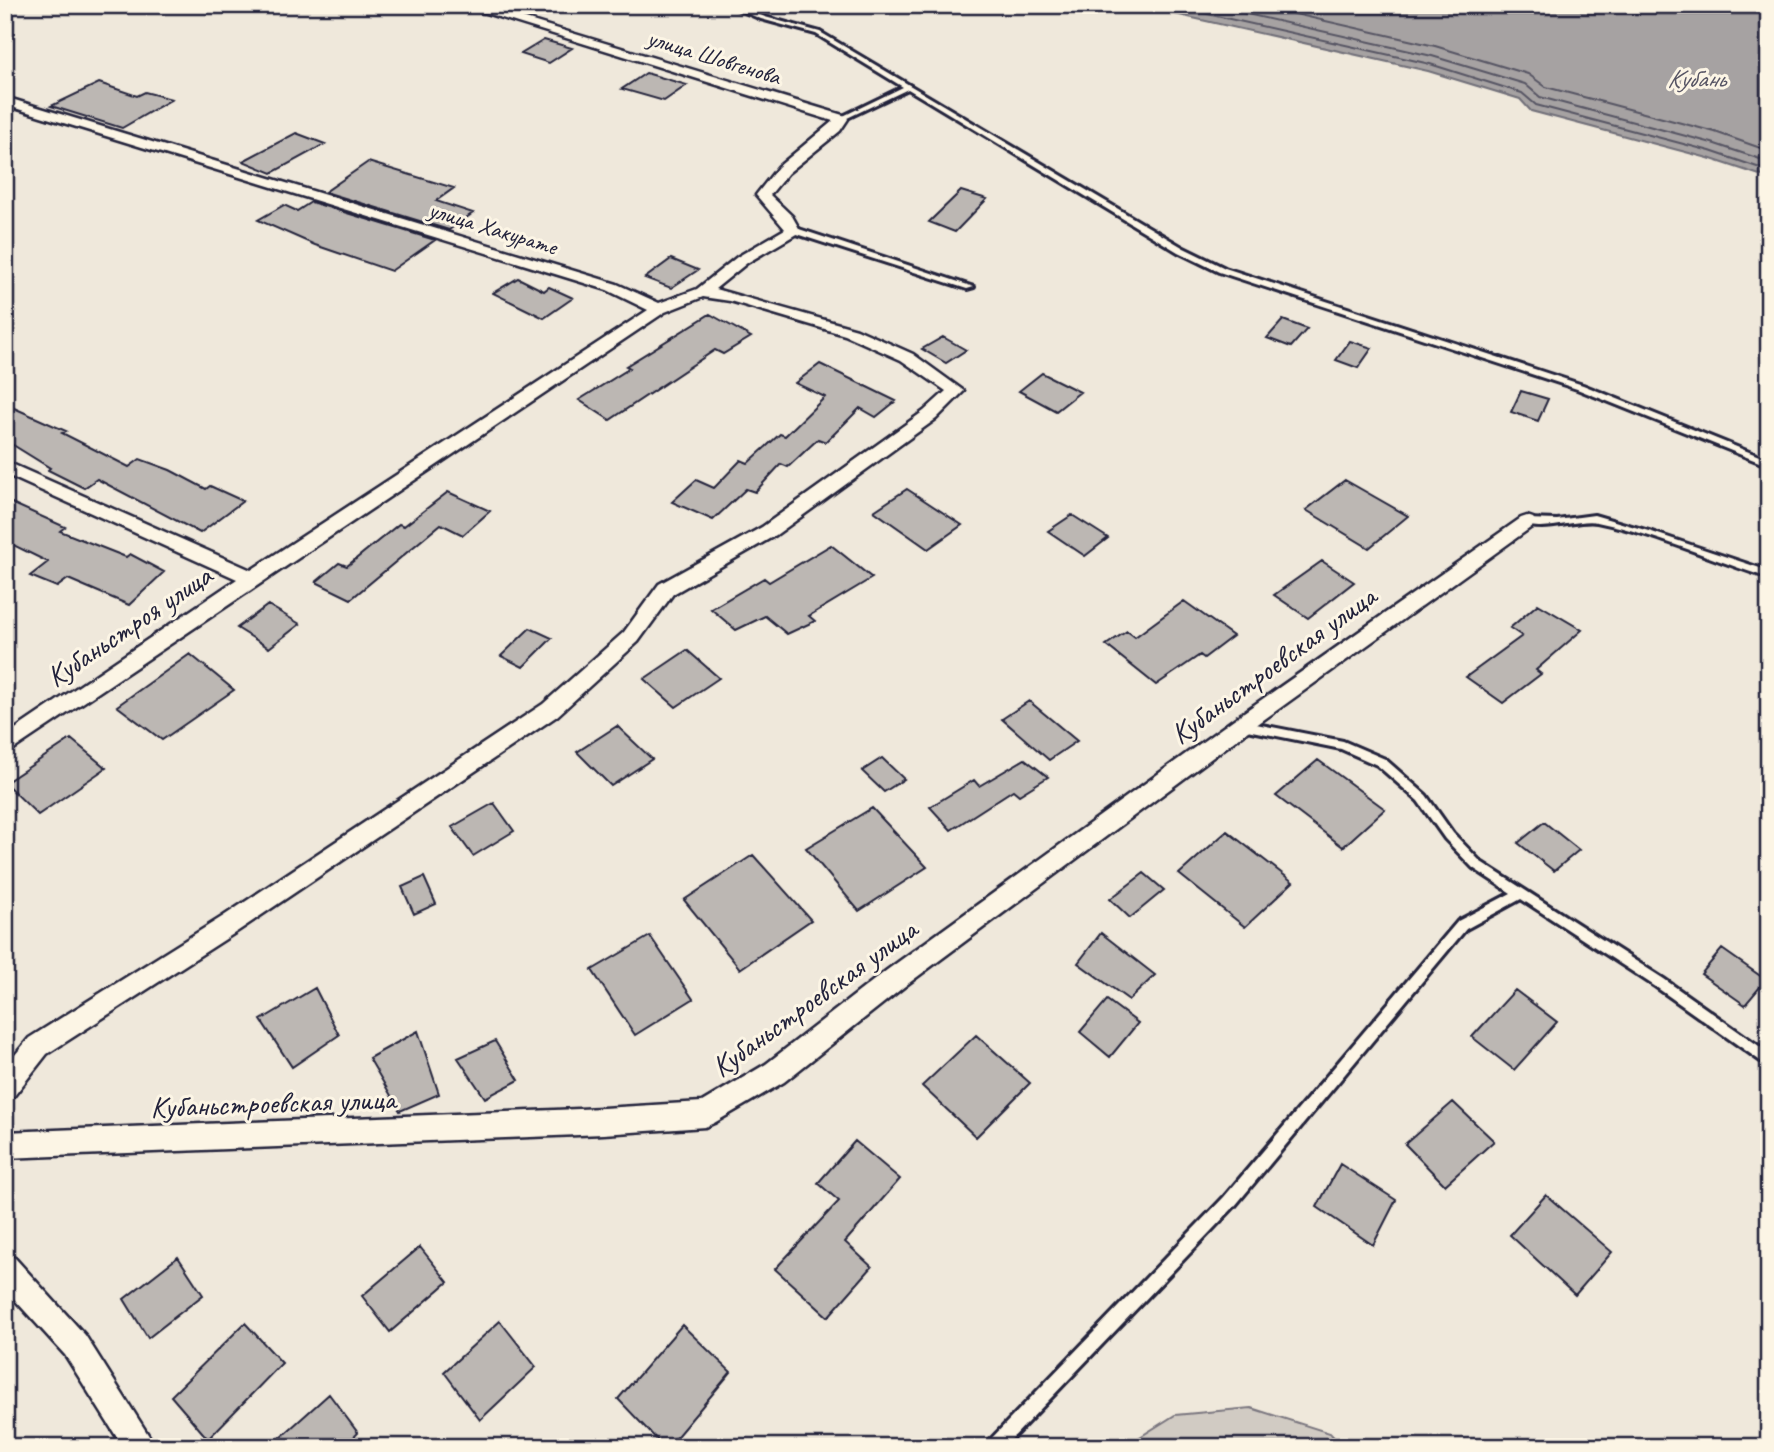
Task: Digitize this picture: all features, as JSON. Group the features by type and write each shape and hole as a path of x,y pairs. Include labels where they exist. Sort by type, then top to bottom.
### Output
{"street":[{"name":"улица Шовгенова","path":"466,5 841,119"},
{"name":"улица Хакурате","path":"5,101 612,287 659,309"},
{"path":"659,309 702,292 743,260 793,230 788,216 772,206 763,195 783,170 835,128 841,119"},
{"path":"5,1087 38,1046 230,924 550,710 631,637 666,589 769,531 930,415 956,391 907,357 851,332 732,297 702,292"},
{"name":"Кубаньстроя улица","path":"5,747 252,578 659,309"},
{"path":"5,467 252,578"},
{"name":"Кубаньстроевская улица","path":"5,1145 603,1121 705,1114 775,1073 896,978 1241,725 1527,522"},
{"path":"5,1268 75,1345 141,1447"}],"lane":[{"path":"731,5 763,18 818,33 1181,250 1222,271 1580,387 1769,464"},
{"path":"841,119 908,88"},
{"path":"793,230 970,287"},
{"path":"1527,522 1558,523 1594,519 1649,534 1769,575"},
{"path":"1241,725 1343,745 1381,762 1422,798 1449,836 1477,865 1660,983 1769,1061"},
{"path":"993,1447 1228,1202 1462,925 1522,893"}],"shaded area":[{"path":"1251,1408 1330,1433 1343,1447 1124,1447 1175,1415"}],"water":[{"name":"Кубань","path":"1135,5 1769,5 1769,178 1708,158 1531,111 1520,99 1428,71"}],"building":[{"path":"544,40 572,48 549,63 521,54"},
{"path":"646,73 687,85 664,101 622,89"},
{"path":"99,83 137,96 145,92 172,99 122,128 51,106"},
{"path":"296,133 325,144 272,173 243,161"},
{"path":"368,162 454,188 436,201 473,213 449,230 325,192"},
{"path":"961,191 987,199 955,232 929,222"},
{"path":"311,202 435,240 391,271 315,245 258,220 284,205 297,211"},
{"path":"671,259 698,270 671,288 645,278"},
{"path":"518,278 544,291 549,287 573,298 544,318 493,293"},
{"path":"710,314 751,337 723,354 715,350 610,420 579,400 630,368 626,366"},
{"path":"1283,320 1307,329 1291,347 1267,338"},
{"path":"943,337 966,350 946,363 922,349"},
{"path":"1350,341 1372,348 1358,368 1336,360"},
{"path":"820,364 896,401 876,417 860,408 826,442 818,439 788,467 781,464 755,492 746,489 713,520 672,502 696,480 714,488 741,460 748,463 780,434 785,436 825,397 795,383"},
{"path":"1042,373 1080,392 1056,411 1019,391"},
{"path":"1521,391 1548,399 1538,421 1511,412"},
{"path":"5,404 66,431 62,433 129,467 140,459 170,470 206,489 210,486 243,501 200,533 97,479 84,488 48,470 50,468 5,440"},
{"path":"1345,480 1408,516 1369,548 1306,510"},
{"path":"907,489 962,525 928,549 874,511"},
{"path":"448,492 490,511 463,535 441,524 351,599 316,582 339,563 347,566 399,524 404,526"},
{"path":"5,500 65,527 60,531 126,557 130,554 164,572 129,605 68,579 57,587 30,576 48,562 5,541"},
{"path":"1072,515 1108,538 1085,556 1048,531"},
{"path":"831,545 872,578 809,616 815,621 787,634 765,616 736,630 711,609 764,578 769,582"},
{"path":"1322,561 1354,582 1308,618 1274,595"},
{"path":"1184,601 1233,636 1204,658 1200,655 1156,685 1106,645 1127,631 1135,637"},
{"path":"1538,604 1582,630 1536,670 1541,674 1503,703 1466,677 1522,636 1510,628"},
{"path":"268,605 300,624 269,648 237,628"},
{"path":"530,628 552,638 523,667 501,656"},
{"path":"687,650 719,678 676,707 644,679"},
{"path":"190,654 234,690 162,740 117,706"},
{"path":"1029,701 1077,741 1049,760 1002,719"},
{"path":"617,726 652,759 611,786 577,752"},
{"path":"71,739 106,768 38,815 5,783"},
{"path":"882,758 904,779 884,792 862,771"},
{"path":"1025,759 1048,777 1019,795 1013,790 951,830 930,807 974,780 979,786"},
{"path":"1318,760 1385,809 1343,847 1276,796"},
{"path":"494,803 514,831 473,856 452,827"},
{"path":"872,808 927,867 859,911 806,848"},
{"path":"1544,822 1579,850 1554,871 1518,843"},
{"path":"1227,831 1293,882 1245,927 1179,874"},
{"path":"753,855 811,920 740,969 684,900"},
{"path":"1144,873 1164,890 1130,918 1110,899"},
{"path":"424,877 436,904 414,914 402,887"},
{"path":"1101,933 1155,975 1129,1000 1078,963"},
{"path":"650,936 693,999 635,1035 592,970"},
{"path":"1722,949 1766,980 1745,1005 1701,974"},
{"path":"315,988 339,1035 292,1067 261,1020"},
{"path":"1515,990 1557,1022 1514,1070 1472,1037"},
{"path":"1107,1000 1138,1023 1110,1057 1080,1032"},
{"path":"418,1031 439,1094 400,1111 369,1058"},
{"path":"976,1035 1030,1083 976,1137 922,1086"},
{"path":"495,1041 519,1080 485,1098 458,1058"},
{"path":"1453,1102 1494,1141 1445,1185 1405,1144"},
{"path":"855,1141 900,1179 845,1242 872,1267 828,1317 775,1269 839,1201 818,1183"},
{"path":"1340,1164 1396,1200 1373,1245 1317,1207"},
{"path":"1546,1195 1612,1252 1575,1295 1510,1235"},
{"path":"420,1247 448,1282 390,1332 362,1296"},
{"path":"178,1257 203,1295 148,1338 124,1299"},
{"path":"500,1321 536,1367 480,1420 444,1372"},
{"path":"245,1323 282,1363 208,1439 171,1396"},
{"path":"682,1325 731,1372 668,1447 664,1447 618,1399"},
{"path":"329,1394 358,1433 344,1447 270,1447"}]}
